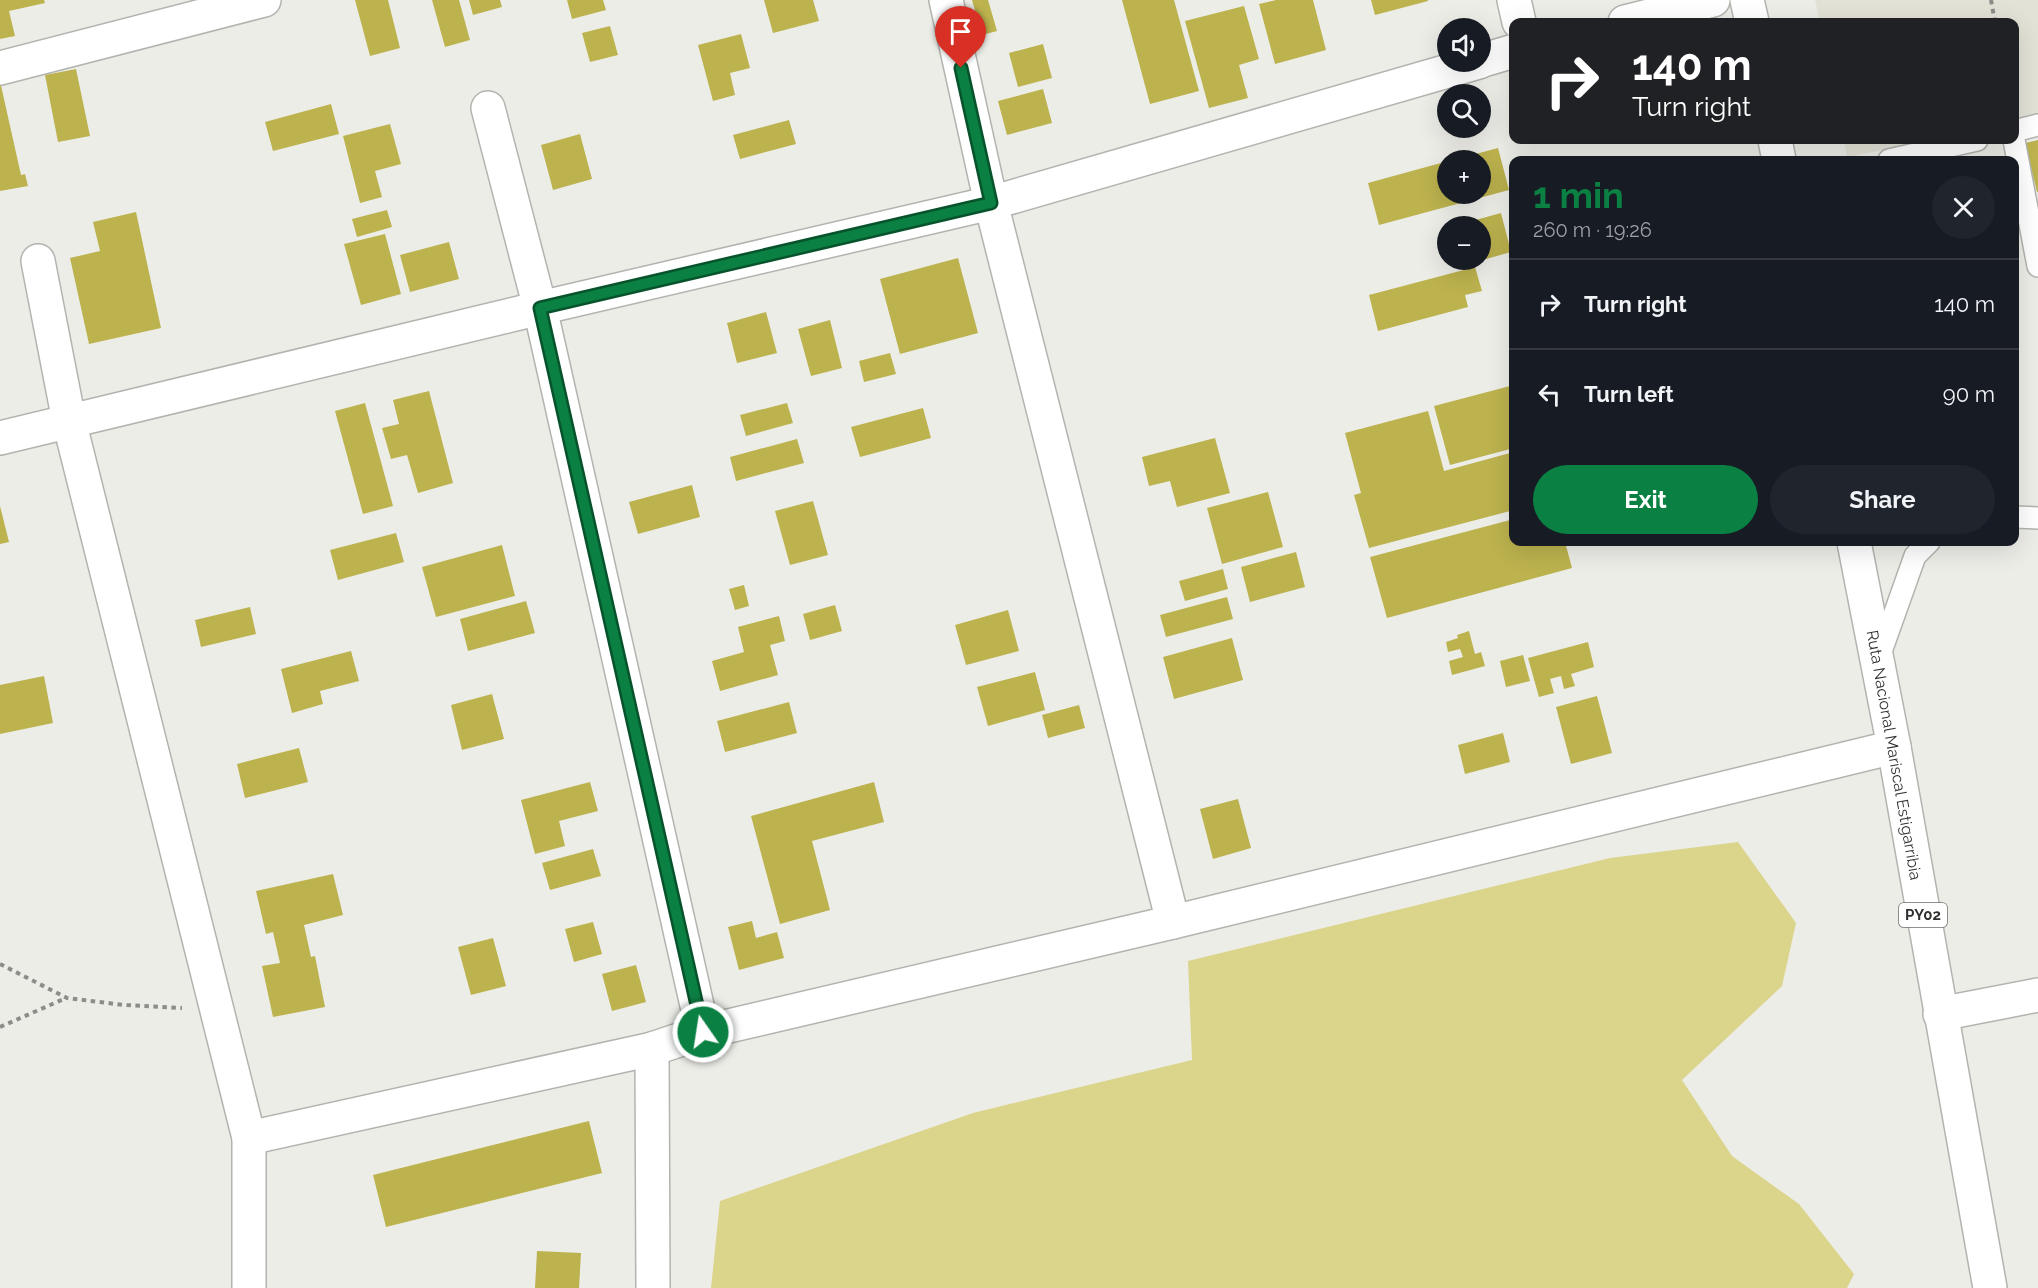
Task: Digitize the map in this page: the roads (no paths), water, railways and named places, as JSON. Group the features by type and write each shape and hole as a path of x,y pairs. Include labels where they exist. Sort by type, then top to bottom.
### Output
{"street":[{"path":"0,68 264,0"},
{"path":"946,0 991,203 1173,922"},
{"path":"1514,0 1518,18"},
{"path":"1641,18 1713,0"},
{"path":"1747,0 1751,18"},
{"path":"1491,58 1509,52"},
{"path":"0,438 540,308 991,203 1442,72"},
{"path":"488,108 540,308 703,1032"},
{"path":"38,261 69,421 249,1138 249,1288"},
{"name":"Ruta Nacional Mariscal Estigarribia","path":"1855,546 1894,747 1990,1288"},
{"path":"249,1138 652,1049 703,1032 1173,922 1894,747"},
{"path":"1940,1014 2038,995"},
{"path":"652,1049 653,1288"}],"lane":[{"path":"2019,129 2038,125"},
{"path":"1906,156 1959,144"},
{"path":"2019,166 2038,266"},
{"path":"2019,517 2038,518"},
{"path":"1877,663 1915,556 1925,546"}]}
